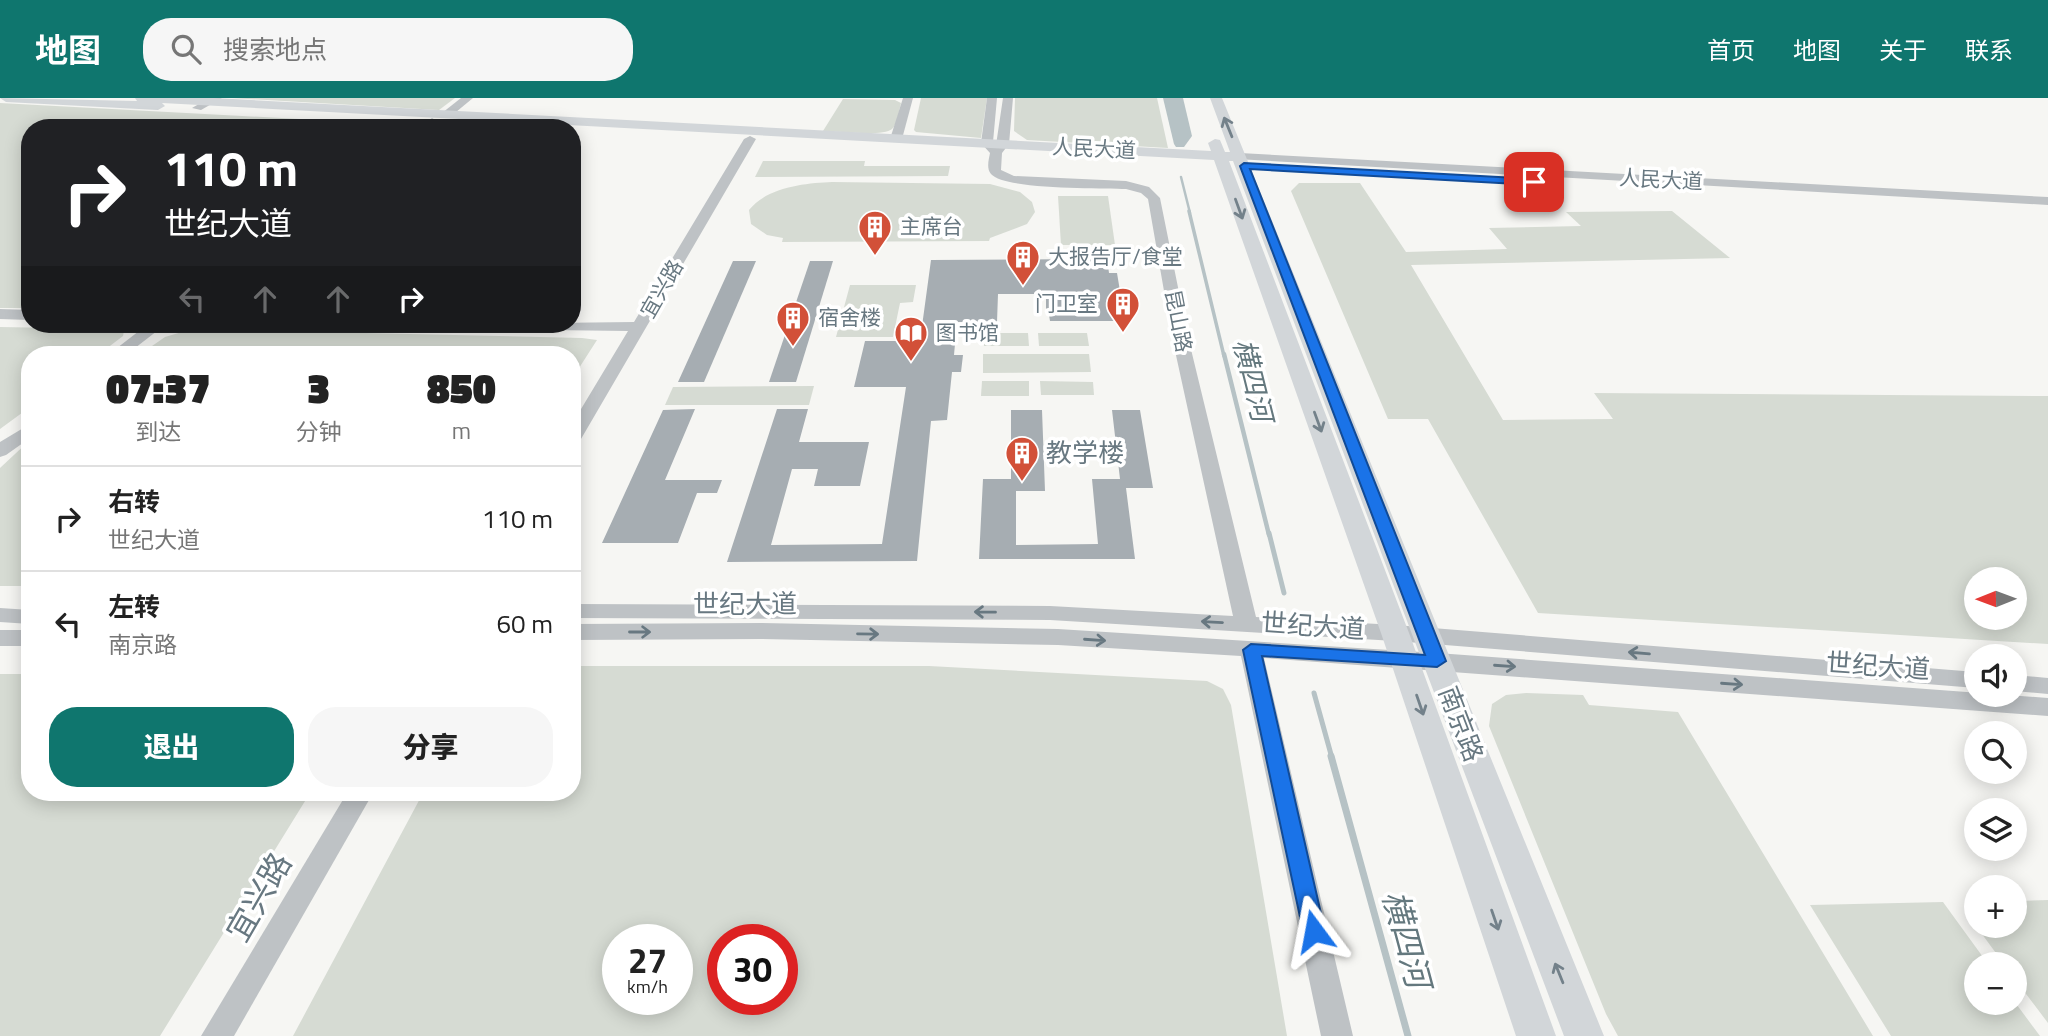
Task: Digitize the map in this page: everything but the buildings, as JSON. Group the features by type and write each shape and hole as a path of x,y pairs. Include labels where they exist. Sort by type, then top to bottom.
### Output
{"main road":[{"name":"人民大道","path":"6,98 208,102"},
{"name":"人民大道","path":"141,98 391,119"},
{"name":"南京路","path":"1200,98 1231,161 1423,652 1584,1036"},
{"name":"南京路","path":"1216,98 1231,161 1395,633 1423,652 1536,1036"},
{"name":"人民大道","path":"581,128 897,139 1231,161"},
{"name":"人民大道","path":"581,130 750,139 995,147"}],"street":[{"path":"439,119 468,98"},
{"path":"897,139 908,98"},
{"path":"992,98 995,147"},
{"path":"995,147 1008,98"},
{"name":"宜兴路","path":"581,424 750,139"},
{"name":"昆山路","path":"995,147 996,172 1012,180 1126,185 1145,190 1154,198 1180,337 1337,1036"},
{"name":"人民大道","path":"1231,161 2048,201"},
{"name":"人民大道","path":"1231,161 2048,211"},
{"path":"0,314 21,315"},
{"path":"581,326 640,327"},
{"path":"128,346 146,333"},
{"path":"141,346 159,333"},
{"path":"0,440 21,425"},
{"path":"0,452 21,436"},
{"name":"世纪大道","path":"581,611 1050,613 1249,637 2048,707"},
{"path":"0,617 21,618"},
{"name":"世纪大道","path":"581,632 762,631 1058,637 1249,637 1395,633"},
{"path":"0,640 21,639"},
{"name":"世纪大道","path":"1423,652 1964,679"},
{"path":"2027,684 2048,686"},
{"name":"宜兴路","path":"217,1036 355,801"}],"shaded area":[{"path":"231,98 455,98 439,110"},
{"path":"921,98 987,98 981,138 916,132 914,130"},
{"path":"1015,98 1157,98 1168,148 1027,140 1014,131"},
{"path":"1163,98 1183,98 1192,136 1184,147 1176,147 1174,144"},
{"path":"843,99 895,100 901,103 895,124 887,131 823,131"},
{"path":"0,103 300,119 21,119 21,308 0,308"},
{"path":"763,161 865,161 864,166 950,166 948,176 755,177"},
{"path":"832,182 990,184 1020,192 1032,202 1035,212 1027,224 990,238 989,241 782,242 783,238 767,235 751,224 749,210 766,196 799,185"},
{"path":"1299,183 1360,183 1406,252 1507,249 1489,228 1581,226 1566,212 1672,211 1730,258 1411,265 1503,420 1613,419 1594,393 2048,396 2048,644 1538,613 1428,419 1388,419 1291,191"},
{"path":"1058,196 1108,196 1115,245 1061,245"},
{"path":"850,285 916,285 913,302 900,303 893,337 836,337"},
{"path":"0,327 21,327 21,333 124,333 110,346 21,346 21,414 0,429"},
{"path":"178,333 365,333 597,340 581,365 581,346 152,346 165,337"},
{"path":"984,333 1028,333 1029,346 984,346"},
{"path":"1038,333 1087,333 1089,346 1039,346"},
{"path":"983,354 1089,354 1091,372 983,373"},
{"path":"982,381 1029,381 1029,396 981,396"},
{"path":"1040,381 1093,382 1094,395 1041,395"},
{"path":"814,386 809,405 665,405 673,387"},
{"path":"21,448 21,586 0,586 0,468"},
{"path":"581,666 929,666 1207,681 1223,689 1231,705 1287,1036 293,1036 419,801 581,801"},
{"path":"0,674 21,674 21,801 305,801 160,1036 0,1036"},
{"path":"1506,695 1583,695 1589,705 1678,712 1873,1036 1618,1036 1606,1014 1489,726 1492,704"},
{"path":"2048,900 2048,1023 2027,995 2027,952 1995,952 1985,938 2027,938 2027,901"},
{"path":"1943,902 1964,931 1964,938 1969,938 1979,952 1964,952 1964,1015 2024,1015 2040,1036 1891,1036 1810,905"}],"waterway":[{"name":"横四河","path":"1181,177 1190,213"},
{"name":"横四河","path":"1189,211 1224,356"},
{"name":"横四河","path":"1224,354 1269,535"},
{"name":"横四河","path":"1269,533 1284,593"},
{"name":"横四河","path":"1314,693 1332,758"},
{"name":"横四河","path":"1331,756 1408,1036"}],"place":[{"name":"主席台","path":"875,257"},
{"name":"大报告厅/食堂","path":"1023,287"},
{"name":"门卫室","path":"1123,334"},
{"name":"宿舍楼","path":"793,348"},
{"name":"图书馆","path":"911,363"},
{"name":"教学楼","path":"1022,483"}],"route":[{"path":"1314,931 1251,650 1437,661 1244,166 1534,182"}]}
